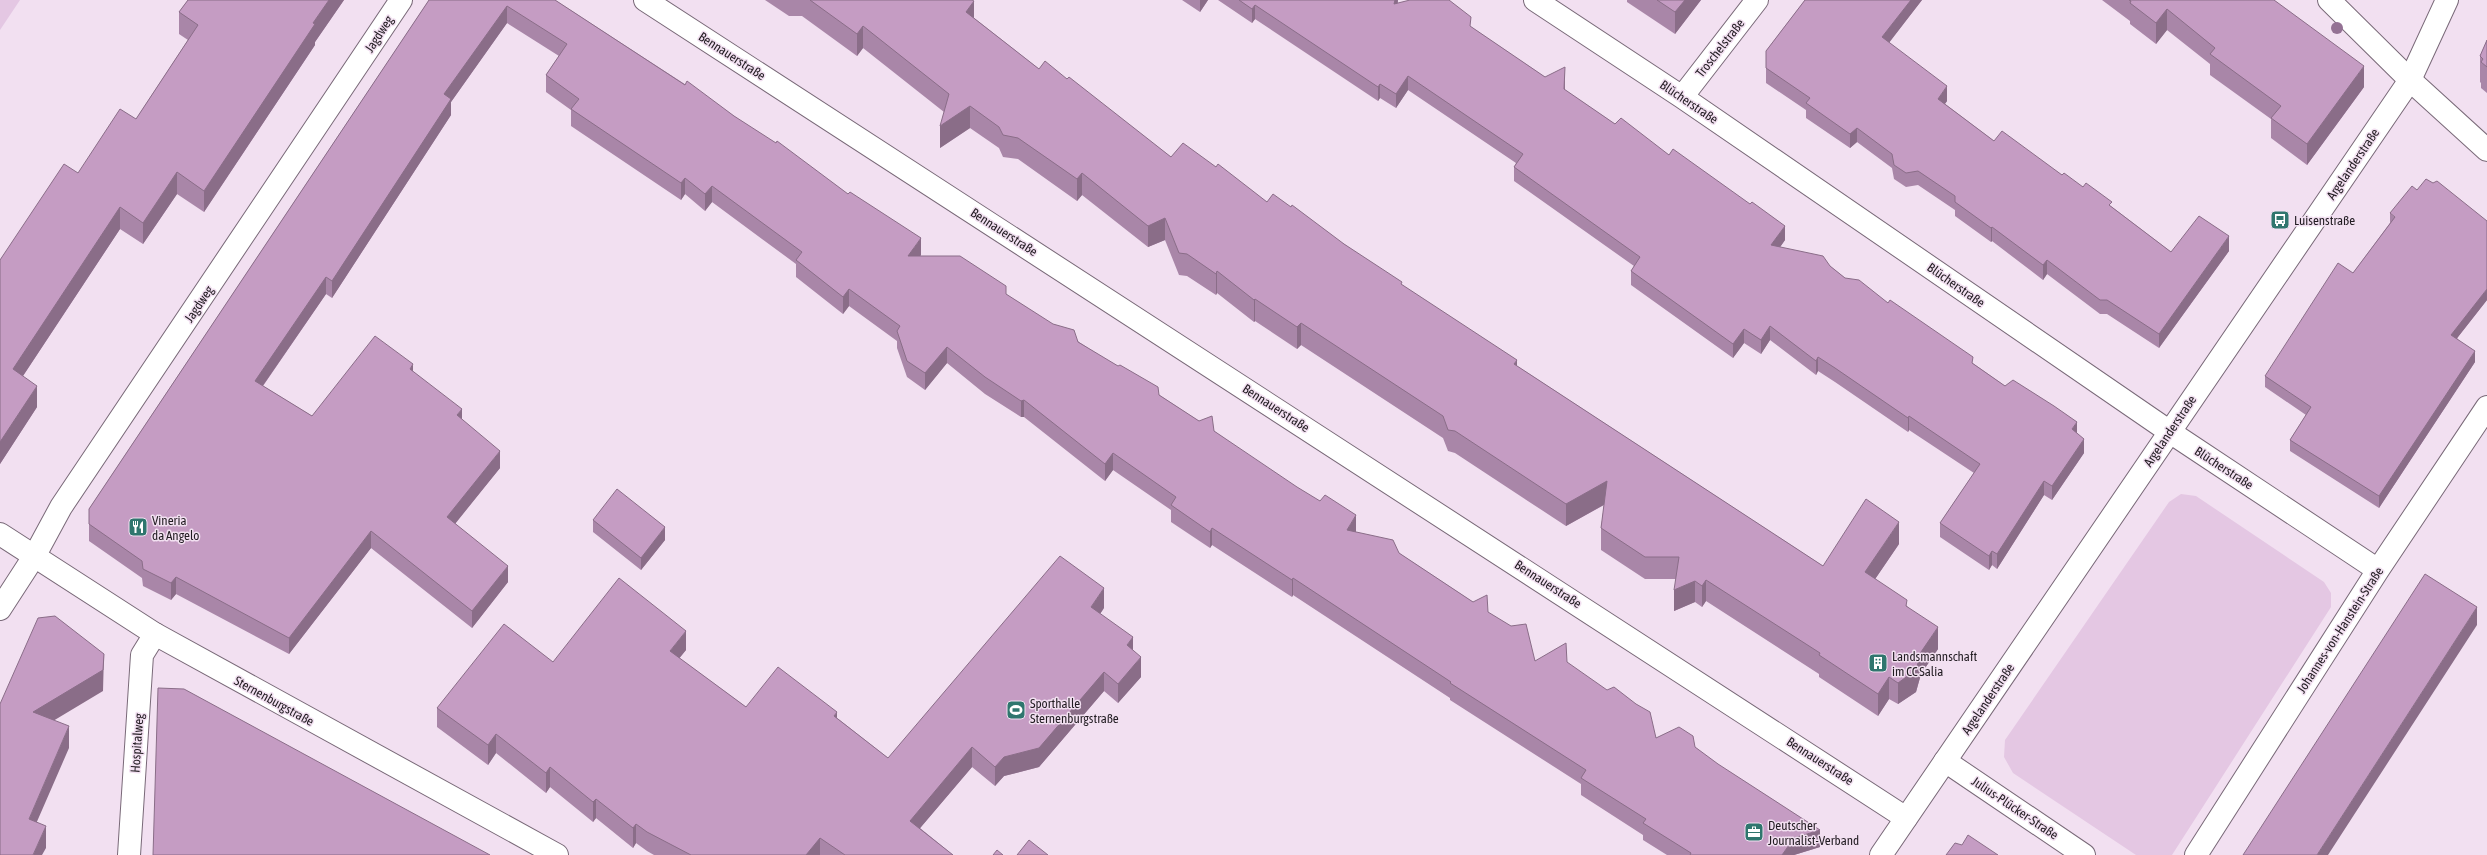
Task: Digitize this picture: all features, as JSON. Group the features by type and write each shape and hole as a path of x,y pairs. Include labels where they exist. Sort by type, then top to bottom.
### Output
{"street":[{"name":"Jagdweg","path":"0,609 35,555 61,507 401,0"},
{"name":"Bennauerstraße","path":"645,0 1906,818"},
{"name":"Blücherstraße","path":"1535,0 1682,97 2170,432 2378,570"},
{"name":"Troschelstraße","path":"1682,97 1757,0"},
{"path":"2329,0 2410,80 2487,150"},
{"name":"Argelanderstraße","path":"1881,855 2410,80 2447,0"},
{"name":"Johannes-von-Hanstein-Straße","path":"2196,855 2378,570 2487,407"},
{"name":"Sternenburgstraße","path":"0,534 35,555 155,634 556,855"},
{"name":"Hospitalweg","path":"129,855 142,655 155,634"},
{"name":"Julius-Plücker-Straße","path":"1945,762 2084,855"}],"shaded area":[{"path":"0,0 20,0 0,30"},
{"path":"2181,494 2196,496 2324,582 2331,593 2331,607 2172,855 2136,855 2013,773 2004,757 2005,740 2169,502"}],"building":[{"path":"188,0 329,0 313,23 315,24 204,191 177,172 143,223 120,207 13,369 37,386 0,442 0,260 64,164 78,173 120,109 136,119 198,25 179,12"},
{"path":"429,0 555,0 685,85 687,81 734,116 776,143 777,141 848,194 850,192 921,238 908,256 960,256 1006,286 1006,294 1053,324 1074,330 1078,342 1118,366 1120,365 1158,387 1159,395 1199,421 1212,416 1214,431 1297,487 1320,501 1325,495 1356,515 1347,530 1393,540 1399,553 1473,602 1487,595 1488,612 1511,626 1526,624 1535,661 1566,643 1567,662 1607,690 1614,687 1636,704 1650,712 1656,738 1679,727 1693,736 1695,747 1718,764 1820,830 1794,838 1782,855 1690,855 1691,853 1643,823 1646,819 1581,778 1586,770 1450,683 1451,682 1293,578 1292,580 1212,528 1210,532 1171,505 1176,497 1113,453 1105,464 1024,400 1021,401 985,377 947,347 925,373 907,361 897,331 900,326 849,289 843,297 796,260 802,252 712,186 705,194 685,178 681,183 571,109 579,99 546,75 567,44 507,6 444,94 451,99 332,281 326,277 255,381 312,416 375,336 413,364 410,369 462,409 457,415 500,451 447,517 508,566 472,611 371,531 289,638 176,577 171,583 143,569 142,561 89,524 89,509"},
{"path":"810,0 974,1 966,12 1039,69 1045,61 1067,79 1069,77 1171,157 1183,143 1216,167 1218,164 1267,202 1273,194 1291,207 1292,205 1344,244 1402,282 1401,284 1517,360 1514,364 1823,566 1866,499 1899,522 1865,572 1907,600 1906,606 1938,627 1921,652 1916,670 1898,683 1889,677 1878,694 1819,655 1820,653 1706,580 1702,586 1695,581 1674,590 1679,557 1645,557 1601,528 1607,481 1566,504 1455,431 1448,430 1443,416 1301,323 1297,327 1255,299 1254,300 1217,271 1216,274 1187,254 1179,253 1165,218 1148,226 1082,173 1077,179 1018,138 1003,135 999,127 970,106 940,126 949,94 863,26 857,34"},
{"path":"1239,0 1395,0 1394,4 1410,0 1449,0 1471,17 1470,26 1545,77 1565,67 1564,89 1615,124 1621,118 1669,155 1673,149 1750,204 1752,202 1785,226 1771,245 1823,256 1830,266 1845,278 1859,280 1888,303 1890,300 1973,357 1972,363 2005,386 2013,380 2077,422 2072,429 2084,439 2052,486 2044,481 1997,554 1992,551 1989,556 1940,523 1980,464 1909,416 1908,418 1818,357 1816,361 1770,326 1761,340 1744,329 1733,344 1631,271 1640,257 1514,167 1523,154 1408,76 1396,94 1380,84 1378,87 1255,5 1252,9"},
{"path":"1657,0 1685,0 1675,12"},
{"path":"1805,0 1911,0 1882,37 1947,86 1938,99 1994,141 2002,131 2062,175 2064,173 2083,187 2086,183 2112,202 2109,205 2171,252 2199,216 2229,236 2159,334 2107,300 2100,300 2047,260 2043,265 1992,227 1991,228 1955,202 1955,196 1918,171 1906,173 1894,165 1892,154 1857,128 1850,134 1806,103 1810,98 1766,68 1766,51"},
{"path":"2129,0 2274,0 2364,66 2307,144 2271,118 2281,106 2210,54 2215,48 2167,9 2156,23 2130,3 2131,1"},
{"path":"2487,40 2487,67 2481,62 2483,59 2480,56"},
{"path":"2426,179 2433,183 2437,181 2487,221 2487,289 2451,335 2475,351 2379,496 2290,440 2311,407 2265,376 2338,263 2353,273 2395,217 2390,213 2412,186 2417,190"},
{"path":"617,489 665,527 641,558 593,520"},
{"path":"1060,556 1104,588 1091,607 1133,637 1127,645 1141,657 1118,684 1104,672 1039,748 1004,757 995,767 972,747 910,821 953,855 845,855 820,838 806,855 691,855 647,832 636,824 633,828 596,799 593,802 550,767 546,773 496,734 488,745 437,708 504,624 553,662 619,578 686,631 670,651 746,707 778,667 837,712 834,716 888,758"},
{"path":"2425,574 2477,607 2317,855 2243,855"},
{"path":"55,616 104,654 103,670 33,712 69,726 29,819 46,826 33,855 0,855 0,704 38,618"},
{"path":"158,688 184,689 490,855 153,855"},
{"path":"1968,835 1998,855 1946,855 1955,843 1962,845"},
{"path":"1029,840 1048,855 1017,855"},
{"path":"997,850 1003,855 993,855"}],"place":[{"name":"Luisenstraße","path":"2280,220"},
{"name":"Vineria da Angelo","path":"138,527"},
{"name":"Landsmannschaft im CC Salia","path":"1878,663"},
{"name":"Sporthalle Sternenburgstraße","path":"1016,710"},
{"name":"Deutscher Journalist-Verband","path":"1754,832"}]}
